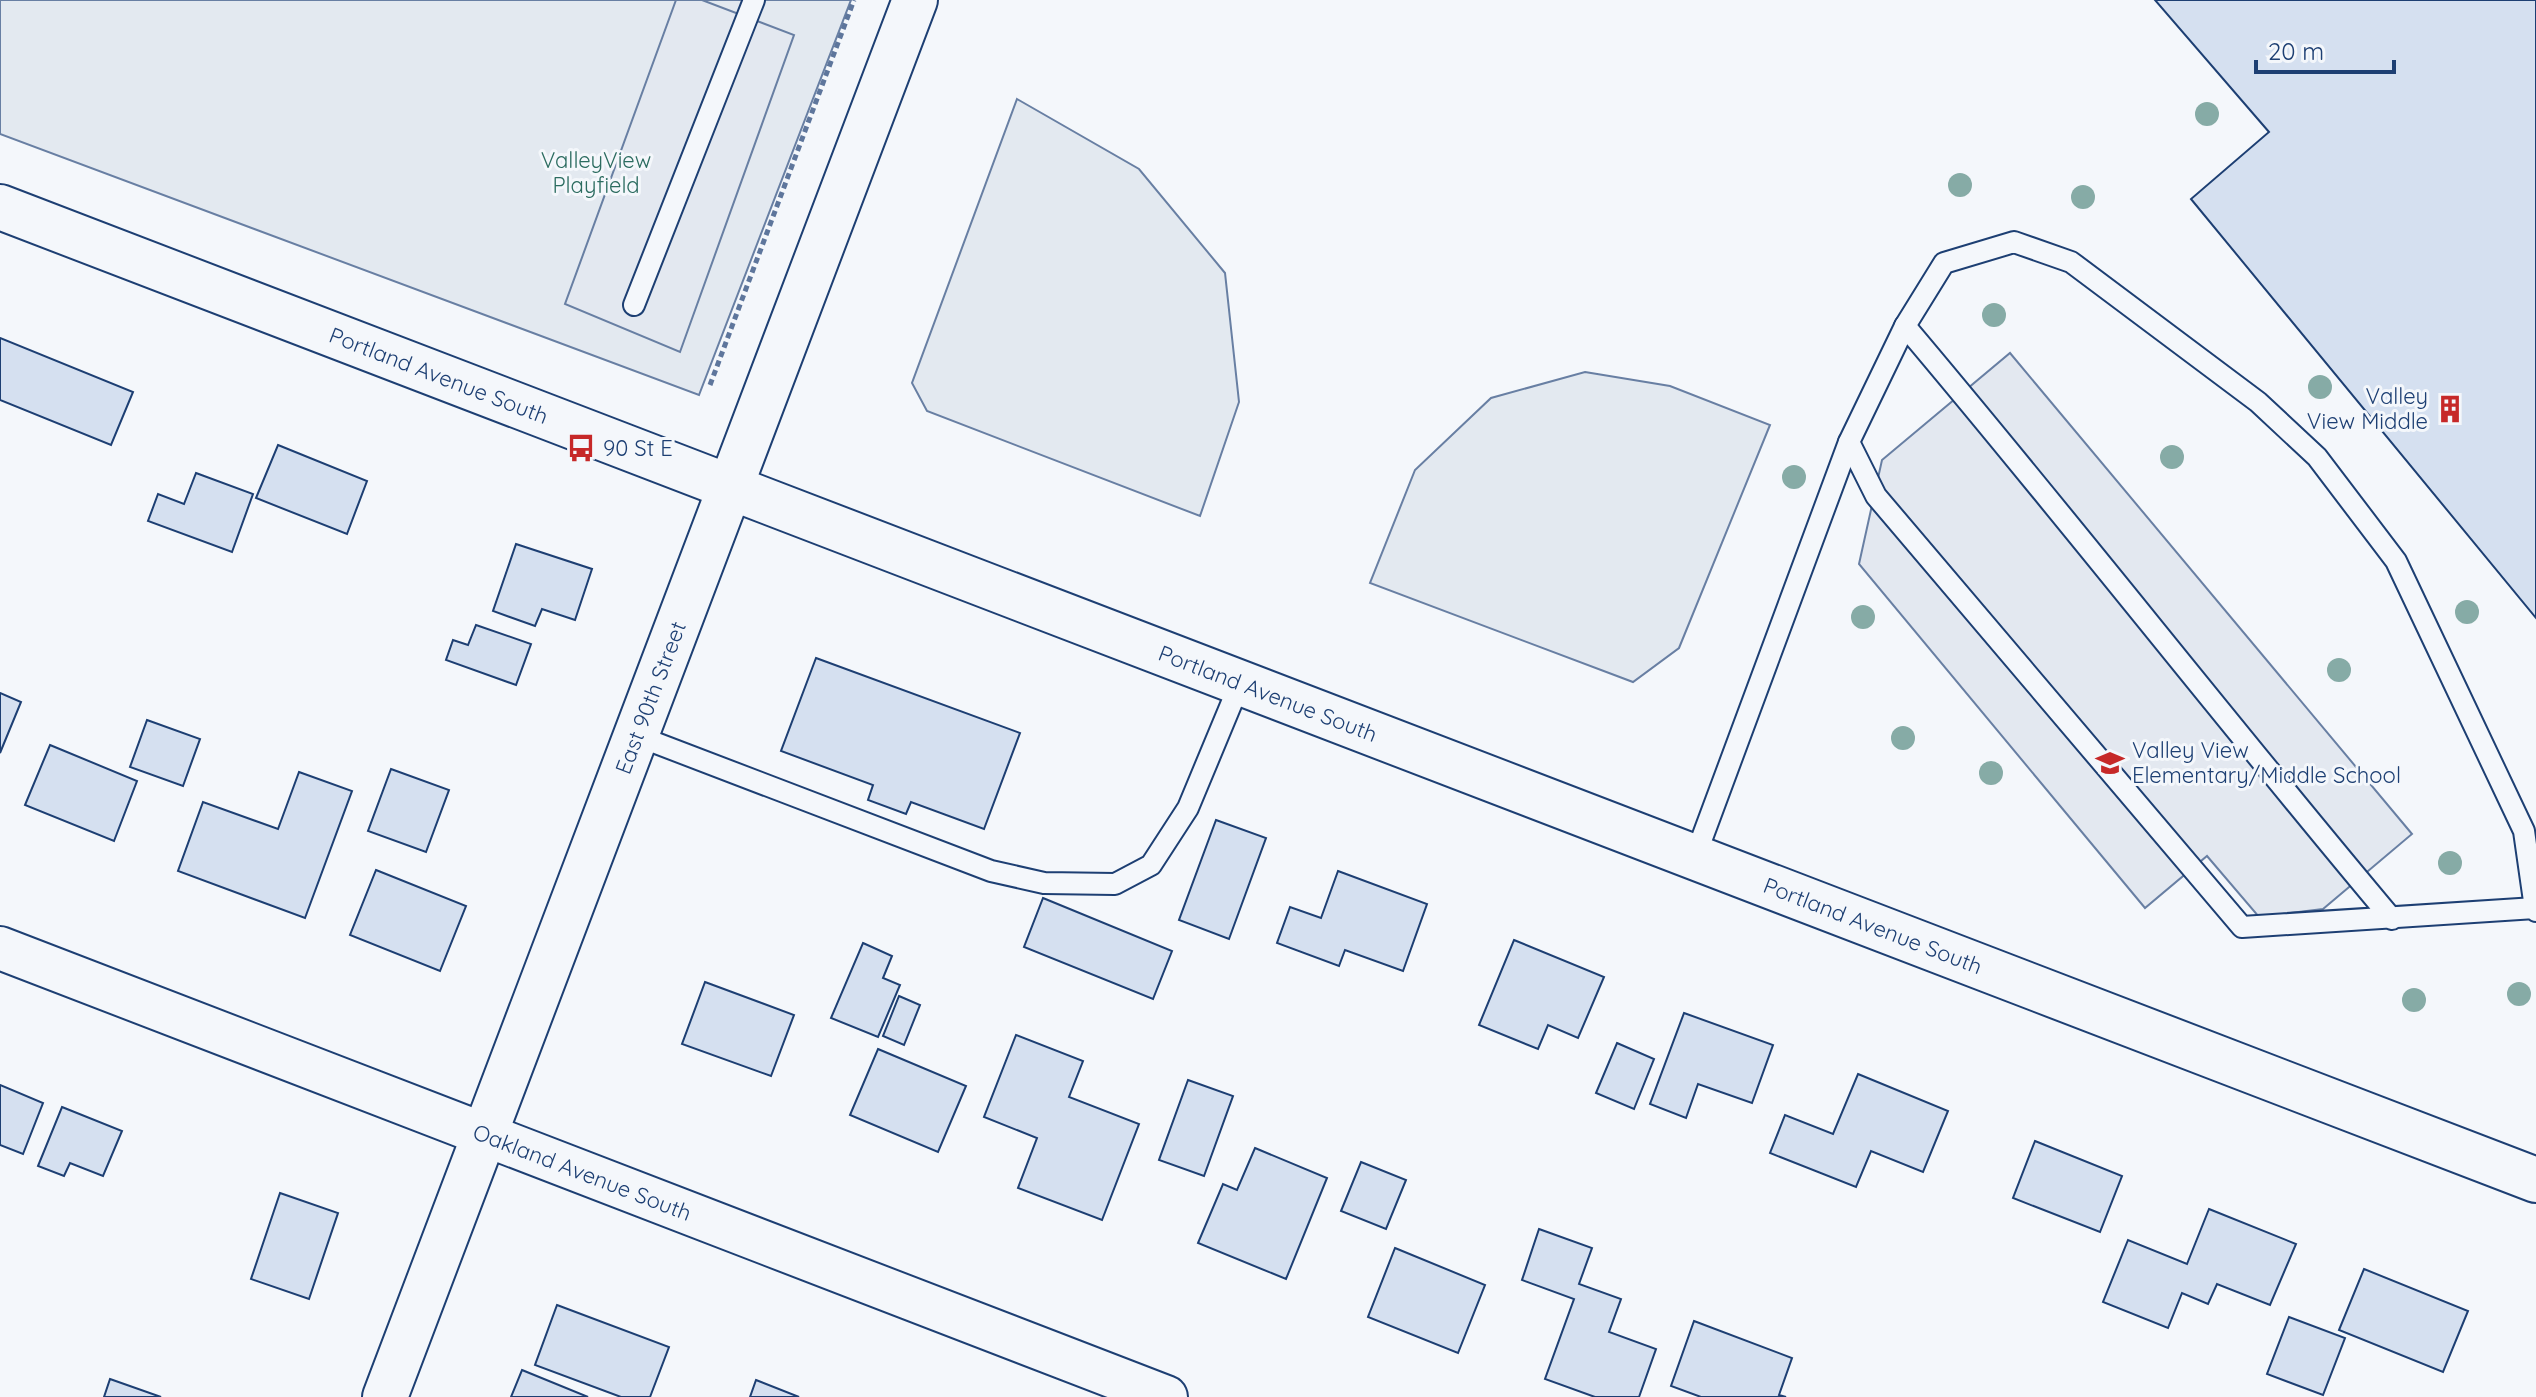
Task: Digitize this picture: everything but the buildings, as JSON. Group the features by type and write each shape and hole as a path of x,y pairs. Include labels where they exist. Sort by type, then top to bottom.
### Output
{"main road":[{"name":"East 90th Street","path":"385,1397 915,0"},
{"name":"Portland Avenue South","path":"0,207 2536,1180"}],"street":[{"name":"Oakland Avenue South","path":"0,948 1166,1397"}],"lane":[{"path":"634,305 754,0"},
{"path":"1695,857 1849,442 1905,326 1944,263 2014,242 2071,262 2258,402 2317,457 2396,561 2524,831 2535,910 2242,927 1876,496 1849,442"},
{"path":"1905,326 2040,485 2186,671 2392,919"},
{"path":"635,735 991,871 1044,883 1115,884 1151,865 1188,808 1240,683"}],"path":[{"path":"710,385 854,0"}],"green space":[{"name":"ValleyView Playfield","path":"0,0 851,0 699,395 0,134"},
{"path":"1017,99 1139,169 1225,273 1239,402 1200,516 927,411 912,383"},
{"path":"1585,372 1670,386 1770,425 1679,648 1633,682 1370,583 1415,470 1491,398"}],"shaded area":[{"path":"676,0 702,0 794,35 680,352 565,304"},
{"path":"2010,353 2412,834 2323,909 2259,917 2207,856 2145,908 1859,564 1882,460"}],"place":[{"name":"Valley View Middle","path":"2450,409"},
{"name":"90 St E","path":"581,448"},
{"name":"Valley View Elementary/Middle School","path":"2110,763"}]}
